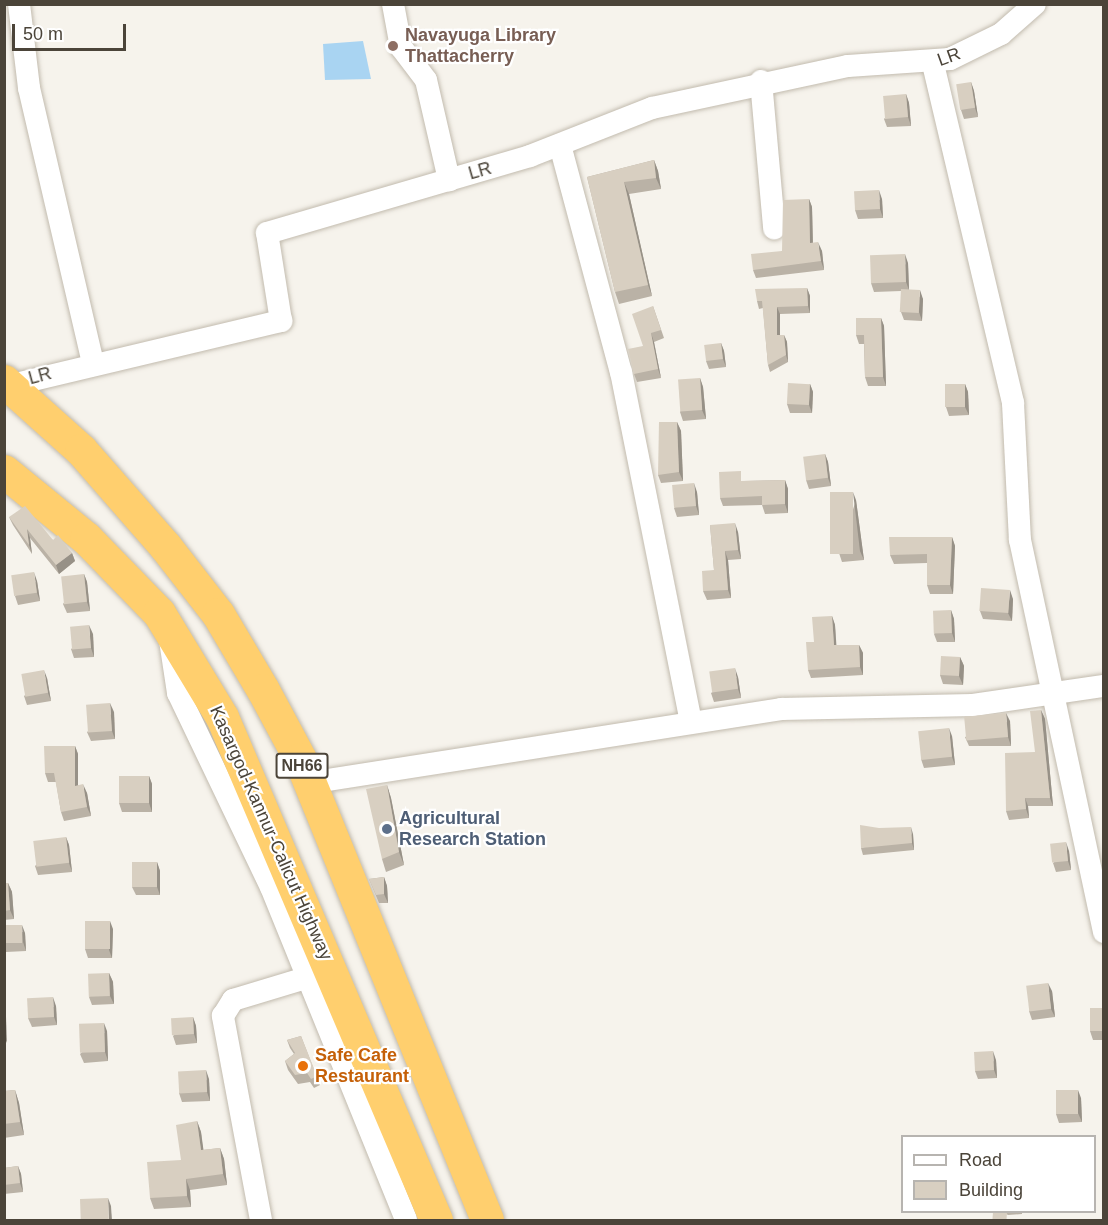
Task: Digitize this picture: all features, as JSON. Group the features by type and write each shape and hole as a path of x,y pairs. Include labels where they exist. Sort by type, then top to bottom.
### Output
{"highway":[{"name":"NH66","path":"8,383 81,450 218,614 309,783 487,1221"},
{"name":"Kasargod-Kannur-Calicut Highway","path":"4,471 86,538 168,628 222,717 284,854 436,1221"}],"street":[{"path":"19,4 29,88 93,363"},
{"path":"393,4 401,46 426,80 449,180"},
{"name":"LR","path":"8,383 281,321 267,233 560,145 652,108 761,81 848,66 933,64 1001,34 1035,4"},
{"path":"933,64 1013,403 1020,540 1104,932"},
{"path":"761,81 774,228"},
{"path":"560,145 621,372 691,722"},
{"path":"168,628 178,693 271,887 406,1221"},
{"path":"309,783 781,709 973,705 1104,686"},
{"path":"261,1221 223,1017 232,1000 306,978"}],"water":[{"path":"363,41 371,79 325,80 323,44"}],"building":[{"path":"971,82 975,108 960,110 956,84"},
{"path":"906,94 908,117 885,119 883,96"},
{"path":"654,160 656,178 624,182 648,285 615,292 587,177"},
{"path":"879,190 880,209 855,210 854,191"},
{"path":"809,199 810,243 818,242 821,261 753,270 751,254 782,251 783,200"},
{"path":"905,254 906,282 871,283 870,255"},
{"path":"807,288 808,306 777,307 777,335 784,335 786,355 768,365 762,301 757,301 755,289"},
{"path":"901,289 920,290 919,313 900,312"},
{"path":"653,306 661,330 651,333 658,369 634,374 628,349 643,346 632,314"},
{"path":"856,318 881,318 883,377 865,377 864,335 856,335"},
{"path":"721,343 723,359 706,361 704,345"},
{"path":"700,378 702,410 680,411 678,380"},
{"path":"788,383 810,384 809,405 787,404"},
{"path":"945,384 965,384 965,407 945,407"},
{"path":"659,422 677,422 679,472 658,475"},
{"path":"825,454 828,478 806,481 803,457"},
{"path":"741,471 741,481 785,480 785,504 762,505 762,496 720,498 719,472"},
{"path":"694,483 696,506 674,508 672,485"},
{"path":"830,492 853,492 853,554 830,554"},
{"path":"25,506 53,540 58,535 72,553 56,565 27,529 29,545 9,517"},
{"path":"735,523 738,550 725,551 728,590 703,591 702,571 714,570 710,525"},
{"path":"889,537 952,537 950,585 927,585 927,554 890,555"},
{"path":"34,572 37,593 14,596 11,575"},
{"path":"84,574 87,602 64,604 61,576"},
{"path":"981,588 1010,590 1008,613 979,611"},
{"path":"951,610 952,633 934,634 933,611"},
{"path":"832,616 834,645 859,645 860,667 808,670 806,642 814,642 812,617"},
{"path":"89,625 91,648 72,650 70,627"},
{"path":"941,656 960,657 959,676 940,675"},
{"path":"735,668 738,689 712,692 709,672"},
{"path":"44,670 48,693 25,697 21,674"},
{"path":"110,703 112,731 88,733 86,705"},
{"path":"1041,710 1050,798 1025,798 1026,809 1006,811 1005,753 1035,752 1030,711"},
{"path":"1006,713 1008,737 966,741 964,717"},
{"path":"949,728 952,757 921,760 918,731"},
{"path":"44,746 75,746 75,786 83,784 87,807 61,812 54,773 45,773"},
{"path":"119,776 149,776 149,803 119,803"},
{"name":"Agricultural Research Station","path":"387,785 399,852 382,859 366,789"},
{"path":"860,825 879,828 911,827 912,843 861,848"},
{"path":"66,837 69,863 36,867 33,841"},
{"path":"1066,842 1068,861 1052,863 1050,844"},
{"path":"132,862 157,862 157,887 132,887"},
{"path":"384,877 384,894 376,895 369,879"},
{"path":"8,883 10,910 4,911 4,884"},
{"path":"85,921 110,921 110,949 85,949"},
{"path":"4,925 22,925 22,943 4,943"},
{"path":"109,973 110,996 89,997 88,974"},
{"path":"1048,983 1051,1009 1029,1011 1026,986"},
{"path":"53,997 54,1017 28,1018 27,998"},
{"path":"1090,1008 1104,1008 1104,1031 1090,1031"},
{"path":"193,1017 194,1034 172,1035 171,1018"},
{"path":"104,1023 105,1052 80,1053 79,1024"},
{"name":"Safe Cafe Restaurant","path":"301,1036 317,1076 311,1079 307,1073 295,1075 285,1061 295,1053 287,1040"},
{"path":"993,1051 994,1070 975,1071 974,1052"},
{"path":"206,1070 207,1092 179,1093 178,1071"},
{"path":"15,1090 20,1122 4,1124 4,1091"},
{"path":"1056,1090 1078,1090 1078,1114 1056,1114"},
{"path":"197,1121 201,1150 220,1148 223,1174 186,1179 187,1196 150,1198 147,1162 181,1160 176,1125"},
{"path":"18,1166 20,1183 4,1185 4,1168"},
{"path":"108,1198 109,1220 81,1220 80,1199"},
{"path":"993,1213 1007,1213 1006,1220 992,1220"}],"place":[{"name":"Navayuga Library Thattacherry","path":"393,46"},
{"name":"Agricultural Research Station","path":"387,829"},
{"name":"Safe Cafe Restaurant","path":"303,1066"}]}
